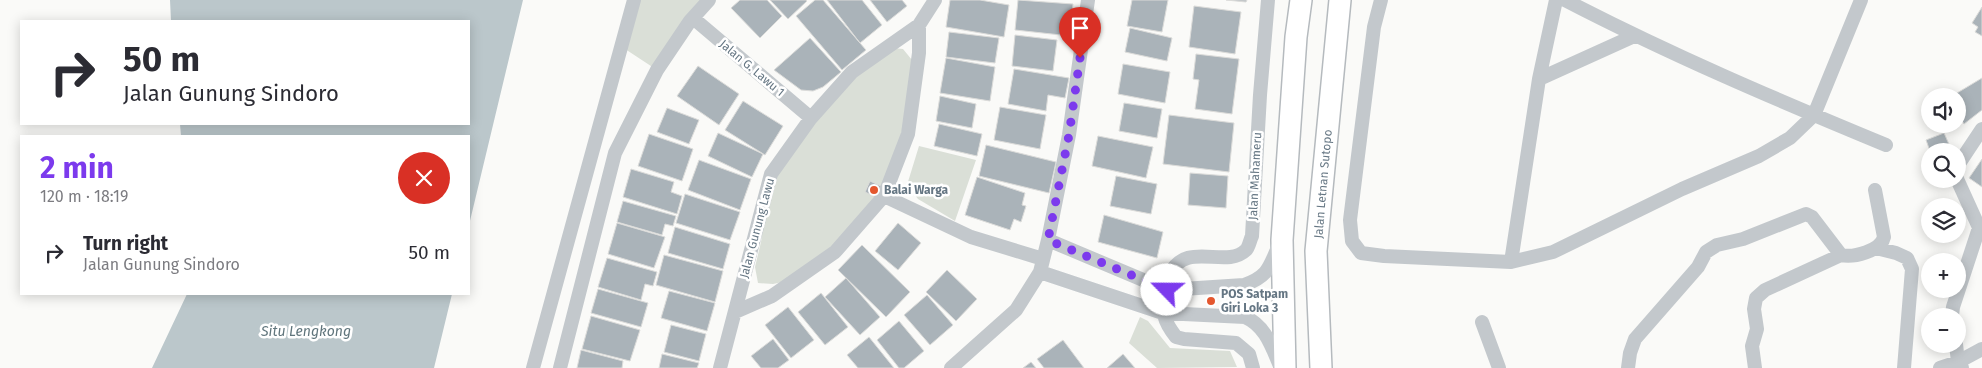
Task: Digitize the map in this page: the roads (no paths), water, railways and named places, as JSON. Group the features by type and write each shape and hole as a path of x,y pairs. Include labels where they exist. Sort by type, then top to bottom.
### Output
{"main road":[{"path":"1283,368 1282,240 1296,37 1301,0"},
{"name":"Jalan Letnan Sutopo","path":"1321,368 1316,251 1340,0"}],"street":[{"path":"533,368 634,0"},
{"path":"560,368 615,153 657,70 693,18 709,0"},
{"name":"Jalan Gunung Lawu","path":"720,368 771,174 811,118 852,72 919,25 935,0"},
{"path":"951,368 1016,310 1041,266 1069,135 1088,0"},
{"name":"Jalan Mahameru","path":"1162,313 1168,276 1182,260 1189,257 1238,254 1247,250 1252,236 1260,95 1268,0"},
{"path":"1381,0 1374,27 1350,220 1352,241 1361,253 1384,256 1512,262 1553,252 1682,189 1759,156 1790,138 1814,115 1862,0"},
{"path":"1512,262 1539,79 1556,0"},
{"path":"1565,0 1634,36 1886,145"},
{"name":"Jalan G. Lawu 1","path":"693,18 811,118"},
{"path":"735,312 772,296 835,252 884,196 908,134 919,53 919,25"},
{"path":"1539,79 1634,36"},
{"path":"1966,153 1982,129"},
{"path":"1953,308 1980,231 1961,188"},
{"path":"1755,368 1752,346 1757,329 1754,309 1756,298 1765,290 1841,255 1847,256 1876,248 1881,244 1884,238 1875,190"},
{"path":"884,196 971,237 1162,313 1245,317 1256,322 1263,329 1283,368"},
{"path":"1628,368 1630,353 1635,339 1698,267 1706,252 1717,245 1743,239 1806,214 1812,217 1841,255"},
{"path":"1048,240 1167,290 1244,285 1256,281 1265,274 1282,240"},
{"path":"1876,248 1908,258 1912,269 1904,368"},
{"path":"1162,313 1176,337 1236,343 1249,354 1253,368"},
{"path":"1482,322 1498,368"},
{"path":"1940,368 1960,365 1966,356 1982,349"}],"water":[{"path":"170,0 523,0 470,221 470,135 181,135 180,125 470,125 470,20 171,20"},
{"name":"Situ Lengkong","path":"187,295 452,295 434,368 152,368"}],"place":[{"name":"Balai Warga","path":"874,190"},
{"name":"POS Satpam Giri Loka 3","path":"1211,301"}]}
